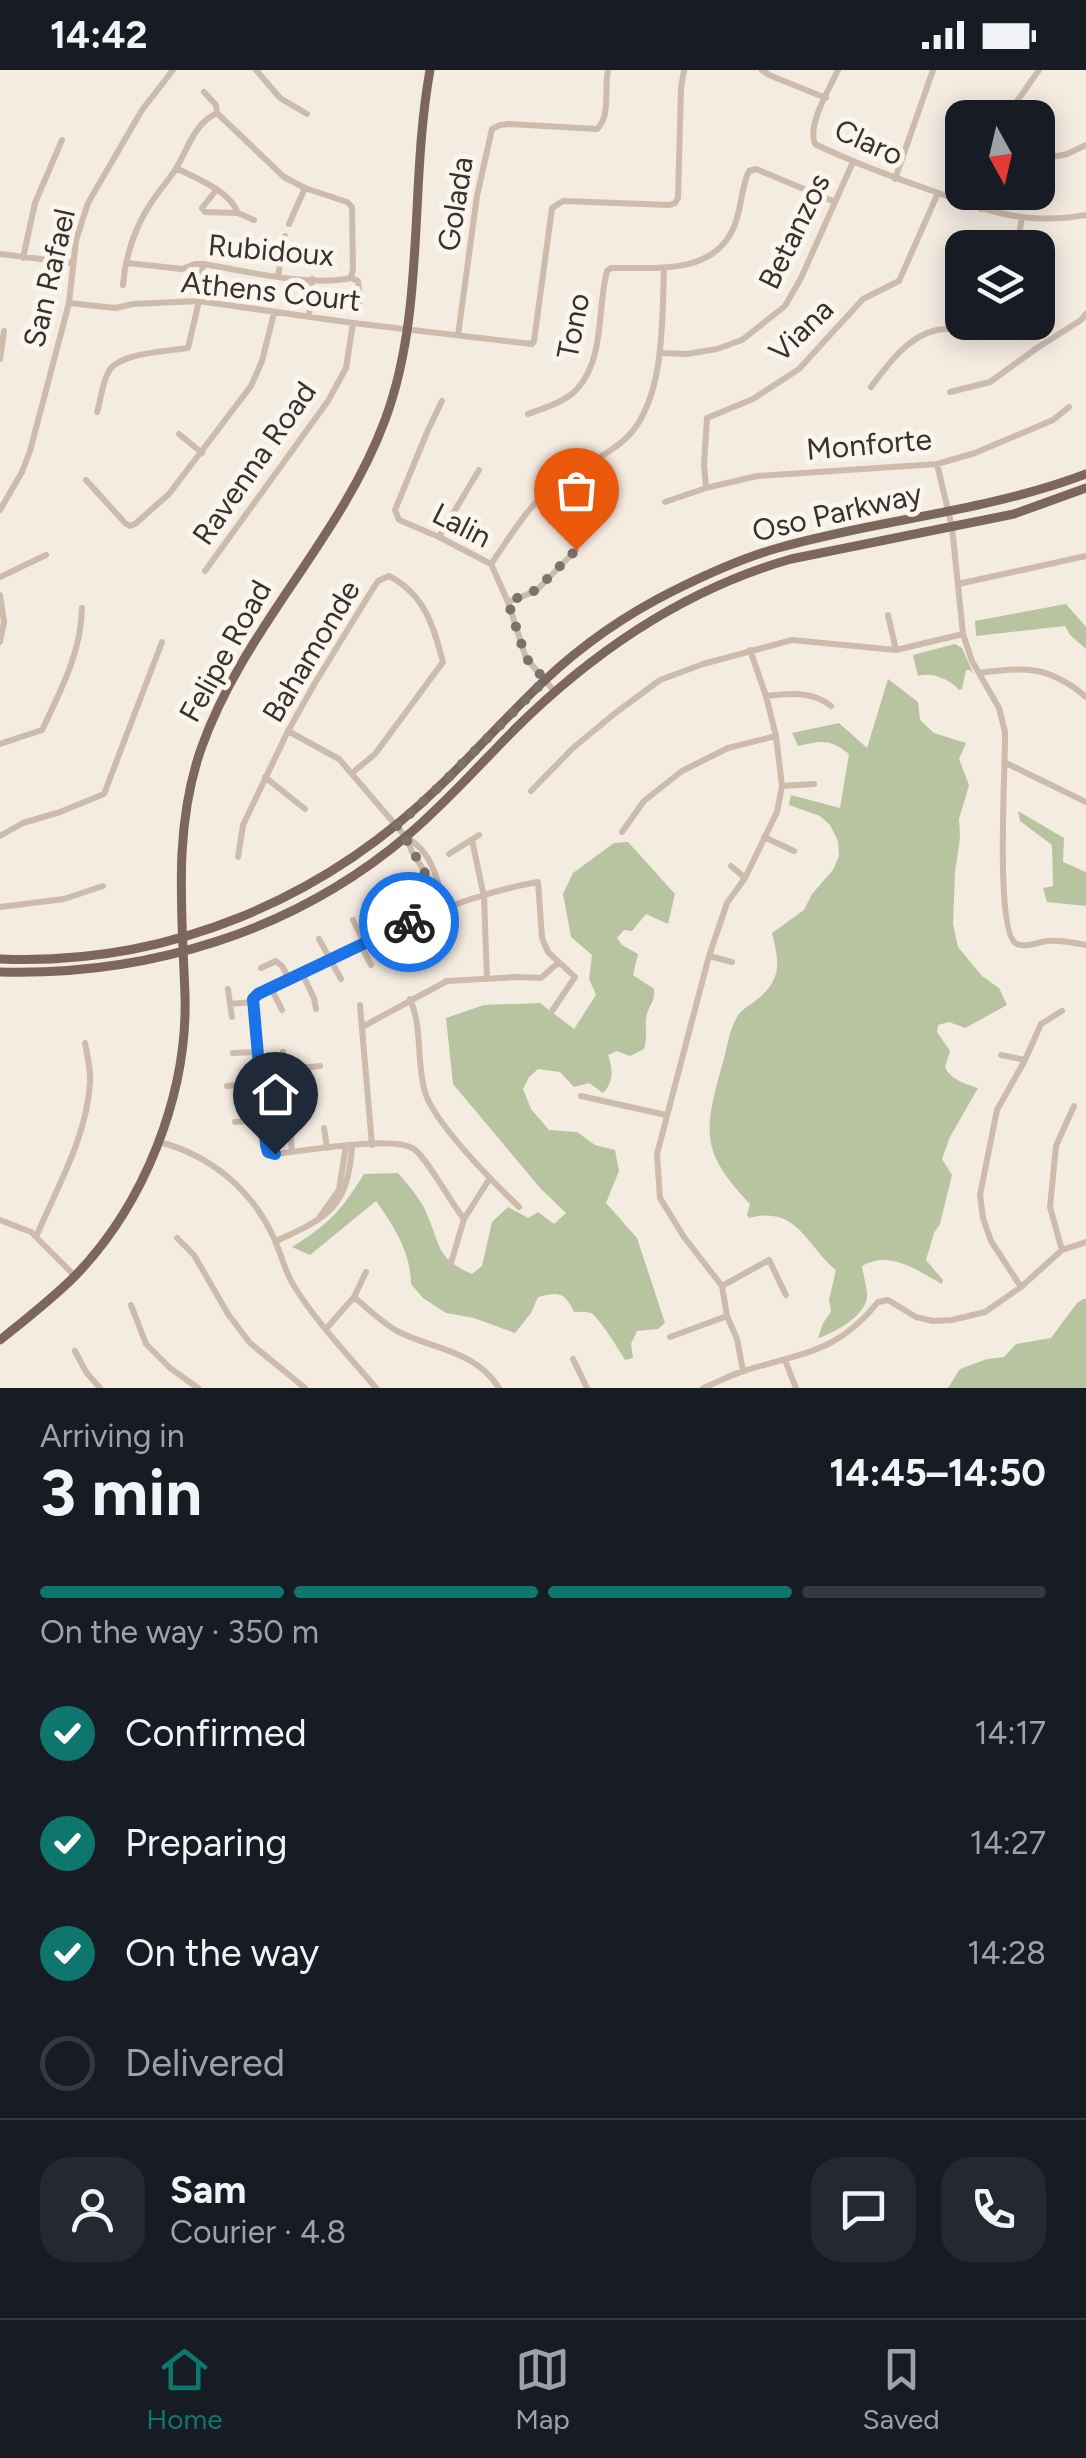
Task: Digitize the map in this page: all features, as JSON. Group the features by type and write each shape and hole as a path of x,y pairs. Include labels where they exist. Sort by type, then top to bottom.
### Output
{"main road":[{"name":"Felipe Road","path":"0,1340 75,1276 142,1183 159,1142 182,1059 185,996 180,867 187,801 200,751 238,666 364,468 398,384 409,328 422,112 430,70"},
{"name":"Oso Parkway","path":"0,959 82,957 148,947 250,914 298,891 362,853 397,826 545,680 594,640 679,588 742,560 799,542 1009,499 1086,474"},
{"name":"Oso Parkway","path":"0,972 88,970 182,954 244,932 344,882 406,837 556,692 600,655 685,602 763,567 1014,514 1086,488"}],"street":[{"name":"San Rafael","path":"0,510 30,451 69,303 72,262 82,219 96,186 142,110 173,70"},
{"path":"256,70 280,98 306,114"},
{"name":"Golada","path":"458,335 492,129 500,124 597,129 603,126 608,70"},
{"name":"Athens Court","path":"69,303 116,308 199,301 527,345 534,341 552,208 556,204 676,203 684,70"},
{"path":"762,70 826,98 838,70"},
{"path":"895,179 932,70"},
{"path":"1017,100 1039,70"},
{"path":"204,92 216,104 217,113 284,177 352,207 354,270 350,278 358,281 360,300"},
{"name":"Claro","path":"826,98 813,125 815,144 852,162 945,196"},
{"path":"123,285 127,257 148,206 176,168 194,133 217,113"},
{"path":"23,258 34,204 62,140"},
{"path":"1055,156 1086,145"},
{"name":"Betanzos","path":"662,352 687,354 742,340 784,306 852,162"},
{"path":"176,168 217,189 237,206 238,213"},
{"path":"492,564 526,511 552,486 629,435 644,412 662,352 664,269 706,257 726,241 733,230 747,173 756,169 835,202"},
{"path":"290,224 305,188"},
{"path":"217,189 202,208 205,212 238,213 254,220"},
{"name":"Viana","path":"706,488 707,418 752,399 799,369 863,299 899,282 938,193"},
{"name":"Claro","path":"981,210 1042,220 1086,215"},
{"path":"1020,230 1022,217"},
{"path":"278,276 285,236"},
{"path":"0,254 72,262"},
{"name":"Rubidoux","path":"128,263 182,269 203,264 312,280 350,278"},
{"path":"98,412 107,376 114,365 159,351 188,348 203,264"},
{"name":"Tono","path":"528,414 577,390 588,373 607,270 664,269"},
{"path":"309,317 312,280"},
{"path":"86,480 130,526 169,494 251,386 274,313"},
{"path":"950,392 990,382 1086,314"},
{"name":"Ravenna Road","path":"206,570 328,401 346,368 353,323"},
{"path":"871,387 906,346 920,336 945,329"},
{"path":"0,359 4,331"},
{"name":"Lalin","path":"442,402 395,510 399,520 492,564 526,658 556,692"},
{"name":"Monforte","path":"664,502 757,476 937,464 1053,420 1068,407"},
{"path":"180,434 202,453"},
{"path":"937,464 952,527 963,634 972,662 999,708 1005,732 1003,904 1011,940 1030,945 1051,940 1086,945"},
{"path":"439,536 479,470"},
{"path":"508,602 536,590 576,550"},
{"path":"0,577 46,555"},
{"path":"958,584 1086,556"},
{"name":"Bahamonde","path":"238,857 243,824 288,731 369,595 389,576 422,602 442,658 441,666 375,754 352,772"},
{"path":"0,595 0,642"},
{"path":"0,744 42,730 74,660 82,608"},
{"path":"888,614 896,650"},
{"path":"531,791 573,748 660,680 792,640 896,650 963,634"},
{"path":"0,836 23,823 104,794 162,642"},
{"path":"743,1370 722,1286 660,1198 658,1154 726,903 745,878 777,812 782,786 776,736 750,650"},
{"path":"979,673 1016,667 1046,672 1086,696"},
{"path":"766,696 790,693 820,697 831,706"},
{"path":"288,731 338,759 352,772 431,873 442,910"},
{"path":"622,832 644,801 682,771 728,748 776,736"},
{"path":"1006,763 1086,802"},
{"path":"265,778 305,810"},
{"path":"782,786 814,784"},
{"path":"764,837 794,851"},
{"path":"449,854 476,838 484,896 487,979"},
{"path":"730,866 745,878"},
{"path":"464,1219 413,1148 372,1144 268,1152 252,1002 258,994 400,926 511,887 538,883 542,938 548,952 575,978 552,1012"},
{"path":"0,907 64,898 103,886"},
{"path":"382,898 413,946"},
{"path":"353,920 371,965"},
{"path":"319,938 341,979"},
{"path":"403,951 438,940"},
{"path":"709,956 732,962"},
{"path":"260,968 276,961 290,980"},
{"path":"362,1027 447,981 541,978 558,963"},
{"path":"302,973 316,1009"},
{"path":"271,988 282,1010"},
{"path":"228,989 232,1017"},
{"path":"410,999 417,1020 425,1095 451,1133 519,1207"},
{"path":"230,1004 252,1002"},
{"path":"360,1005 372,1144"},
{"path":"1021,1287 991,1241 980,1195 997,1110 1041,1024 1062,1011"},
{"path":"36,1237 82,1128 91,1078 85,1043"},
{"path":"233,1053 257,1052"},
{"path":"283,1052 286,1088"},
{"path":"1001,1055 1025,1060"},
{"path":"258,1072 320,1066"},
{"path":"227,1086 260,1084"},
{"path":"581,1096 666,1115"},
{"path":"1062,1250 1050,1208 1056,1146 1074,1106"},
{"path":"235,1122 263,1120"},
{"path":"324,1128 327,1148"},
{"path":"290,1130 292,1152"},
{"path":"159,1142 216,1166 238,1184 264,1218 294,1286 376,1388"},
{"path":"276,1241 318,1219 341,1191 349,1146"},
{"path":"451,1263 464,1219 490,1178"},
{"path":"0,1220 31,1232 75,1276"},
{"path":"177,1238 194,1255 250,1343 305,1388"},
{"path":"703,1388 743,1370 814,1352 839,1340 863,1321 878,1302 888,1300 916,1317 933,1321 984,1312 1021,1287 1062,1250 1086,1242"},
{"path":"722,1286 769,1260 786,1295"},
{"path":"326,1329 354,1297 366,1272"},
{"path":"354,1297 393,1329 474,1361 498,1388"},
{"path":"131,1305 146,1344 198,1388"},
{"path":"670,1338 727,1316"},
{"path":"75,1351 100,1388"},
{"path":"573,1359 587,1388"},
{"path":"785,1360 796,1388"}],"green space":[{"path":"1066,604 1086,627 1086,649 1065,626 976,636 975,621"},
{"path":"955,644 962,648 974,675 966,670 962,689 940,677 918,676 913,655"},
{"path":"888,679 918,702 920,720 934,733 966,743 959,759 969,785 959,819 953,924 958,947 982,976 999,988 1007,1005 965,1028 949,1022 938,1025 937,1032 950,1051 947,1071 958,1081 978,1088 942,1159 952,1175 926,1260 943,1280 942,1284 893,1261 862,1266 865,1305 847,1323 818,1338 831,1312 829,1300 836,1270 790,1222 779,1217 749,1218 750,1204 714,1154 710,1123 734,1022 774,979 777,963 772,933 804,910 839,856 838,841 830,825 820,816 789,805 791,795 840,808 849,754 825,742 798,746 792,733 839,723 867,748"},
{"path":"1018,811 1064,838 1063,862 1086,872 1086,906 1047,902 1043,888 1053,886 1052,845 1020,821"},
{"path":"628,842 675,894 668,924 646,914 632,931 624,930 617,938 638,954 633,975 654,989 646,1018 644,1049 630,1056 617,1051 608,1055 612,1075 603,1093 589,1083 574,1087 560,1072 538,1069 523,1089 531,1109 549,1130 577,1132 595,1145 615,1150 619,1171 606,1203 637,1238 665,1323 658,1329 637,1331 631,1344 633,1358 625,1360 594,1315 574,1312 560,1295 538,1297 515,1333 446,1313 423,1298 411,1284 405,1251 376,1201 310,1255 292,1247 333,1216 364,1174 398,1173 423,1207 445,1256 472,1274 482,1266 492,1222 508,1207 528,1218 538,1212 554,1224 566,1213 453,1084 446,1018 484,1005 540,1003 574,1029 596,995 589,979 592,955 571,937 563,894 573,873 614,843"},
{"path":"1083,1299 1086,1388 948,1388 960,1369 1004,1357 1016,1344 1051,1338"}],"way so far":[{"path":"409,922 438,911 430,880 397,826 545,680 526,658 508,602 536,590 576,550"}],"route":[{"path":"275,1154 268,1152 266,1145 253,999 409,922"}]}
